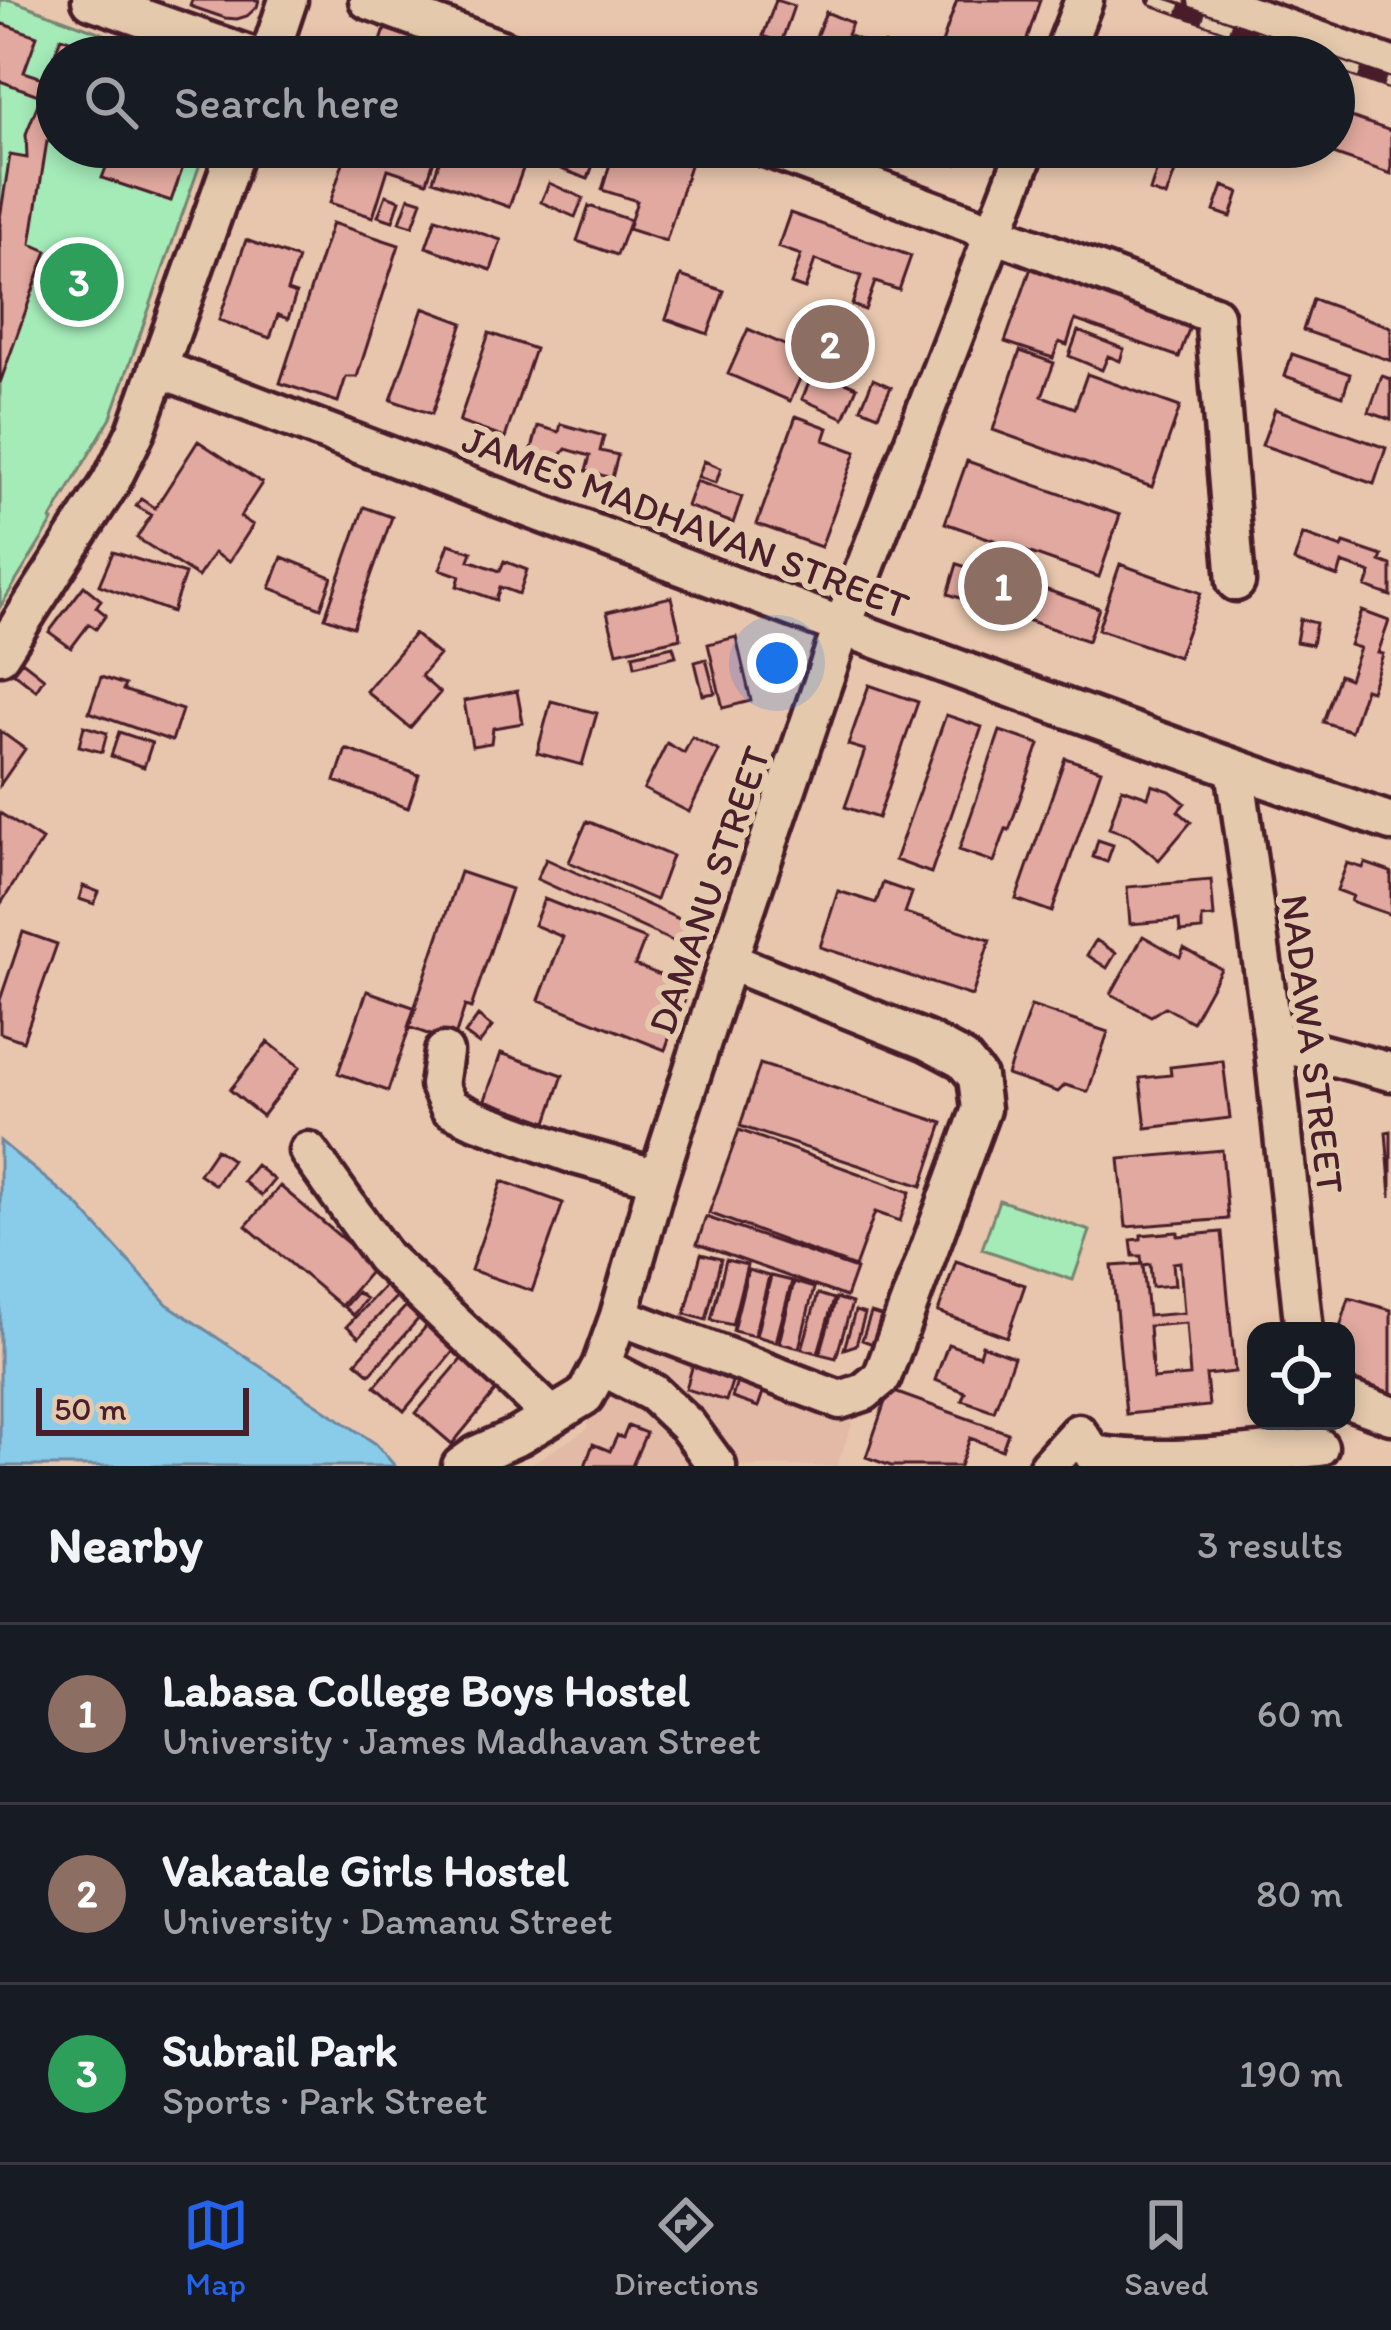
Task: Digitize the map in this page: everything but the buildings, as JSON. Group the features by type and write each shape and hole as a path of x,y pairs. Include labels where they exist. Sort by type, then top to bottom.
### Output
{"street":[{"path":"91,0 194,36"},
{"path":"276,36 288,0"},
{"path":"368,0 465,36"},
{"path":"1070,36 1084,0"},
{"path":"1207,0 1307,36"},
{"path":"1355,53 1391,66"},
{"path":"0,656 111,482 136,431 229,168"},
{"path":"822,168 1214,315 1236,582"},
{"name":"DAMANU STREET","path":"461,1466 584,1396 601,1366 728,961 842,627 1019,168"},
{"name":"JAMES MADHAVAN STREET","path":"158,368 842,627 1391,822"},
{"name":"NADAWA STREET","path":"1235,769 1273,1041 1303,1322"},
{"path":"619,1316 840,1400 864,1392 882,1377 982,1109 977,1077 963,1060 728,961"},
{"path":"1273,1041 1391,1072"},
{"path":"444,1052 439,1085 449,1107 574,1155 658,1178"},
{"path":"308,1151 384,1257 552,1416"},
{"path":"601,1366 653,1394 687,1424 716,1466"},
{"path":"1355,1402 1391,1415"},
{"path":"1048,1466 1078,1433 1093,1454 1124,1462 1318,1445"}],"shaded area":[{"path":"600,1304 739,1336 853,1422 837,1466 528,1466 587,1429"}],"green space":[{"path":"0,0 11,0 110,36 36,36 36,168 199,168 111,417 0,607"},
{"path":"999,1200 1090,1231 1073,1280 982,1249"}],"water":[{"path":"0,1141 78,1205 167,1304 376,1444 395,1466 0,1466"}],"railway":[{"path":"1153,0 1255,36"},
{"path":"1355,71 1391,84"}],"place":[{"name":"Subrail Park","path":"79,282"},
{"name":"Vakatale Girls Hostel","path":"830,344"},
{"name":"Labasa College Boys Hostel","path":"1003,586"}]}
